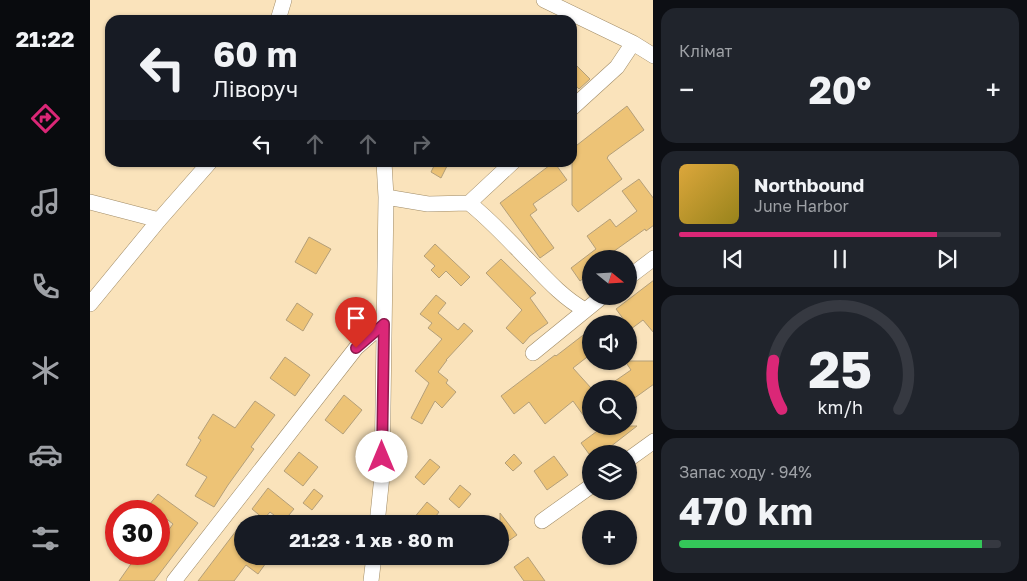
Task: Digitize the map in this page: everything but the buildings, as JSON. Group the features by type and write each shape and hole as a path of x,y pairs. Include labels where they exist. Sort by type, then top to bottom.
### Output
{"street":[{"path":"280,15 284,0"},
{"path":"544,0 575,15"},
{"path":"577,16 633,43 653,56"},
{"path":"577,103 617,67 633,43"},
{"path":"90,304 206,167"},
{"path":"378,515 382,476 386,197 384,167"},
{"path":"386,197 428,204 470,203 508,167"},
{"path":"90,202 159,220"},
{"path":"470,203 550,283 572,303 585,310"},
{"path":"638,270 653,258"},
{"path":"533,353 592,305"},
{"path":"174,581 356,348 384,324"},
{"path":"637,453 653,441"},
{"path":"542,521 582,492"},
{"path":"371,581 373,565"}],"route":[{"path":"356,348 384,324 382,457"}]}
